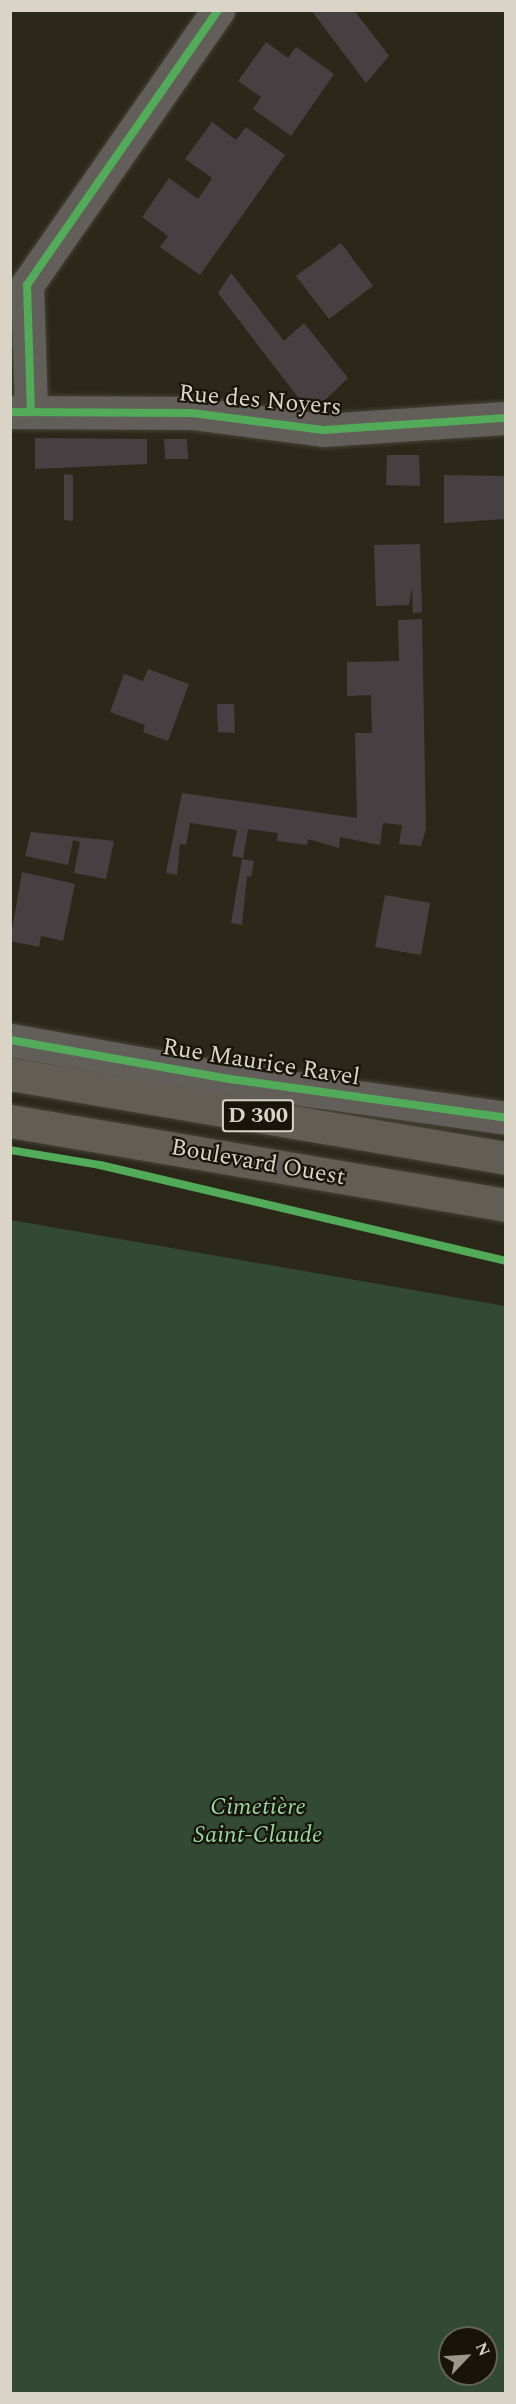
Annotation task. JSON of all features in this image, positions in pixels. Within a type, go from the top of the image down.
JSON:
[{"type":"main road","name":"Boulevard Ouest","points":[[10,1074],[506,1158]]},
{"type":"main road","name":"Boulevard Ouest","points":[[10,1121],[506,1205]]},
{"type":"street","points":[[21,412],[27,285],[218,10]]},
{"type":"street","name":"Rue des Noyers","points":[[21,412],[192,413],[323,430],[506,418]]},
{"type":"street","name":"Rue Maurice Ravel","points":[[10,1040],[230,1079],[506,1118]]},
{"type":"green space","name":"Cimetière Saint-Claude","points":[[11,1220],[505,1306],[505,2393],[11,2393]]},
{"type":"building","points":[[311,10],[354,10],[389,56],[366,83]]},
{"type":"building","points":[[266,42],[288,58],[296,47],[334,74],[291,136],[253,109],[261,97],[238,81]]},
{"type":"building","points":[[212,122],[236,140],[246,127],[285,155],[200,275],[160,247],[168,236],[142,217],[169,178],[198,199],[212,178],[185,159]]},
{"type":"building","points":[[341,243],[373,286],[329,319],[296,276]]},
{"type":"building","points":[[231,273],[284,341],[304,323],[348,378],[318,407],[315,403],[307,409],[218,293]]},
{"type":"building","points":[[35,438],[147,439],[147,464],[35,469]]},
{"type":"building","points":[[164,439],[187,439],[188,459],[165,459]]},
{"type":"building","points":[[387,455],[419,455],[420,486],[386,485]]},
{"type":"building","points":[[64,474],[73,475],[73,521],[64,520]]},
{"type":"building","points":[[444,475],[506,476],[506,519],[444,523]]},
{"type":"building","points":[[420,544],[422,612],[413,613],[412,587],[409,605],[376,606],[374,545]]},
{"type":"building","points":[[422,619],[426,829],[421,846],[399,844],[402,825],[383,823],[380,845],[340,837],[339,848],[308,839],[307,845],[277,841],[278,833],[248,829],[243,858],[232,856],[237,830],[190,823],[186,845],[180,844],[177,875],[166,873],[182,793],[357,818],[355,733],[372,733],[371,695],[347,696],[347,662],[399,661],[398,620]]},
{"type":"building","points":[[148,669],[189,684],[168,741],[143,732],[145,725],[110,712],[124,674],[143,681]]},
{"type":"building","points":[[217,704],[234,704],[235,733],[218,732]]},
{"type":"building","points":[[31,832],[114,841],[106,879],[74,873],[80,842],[73,840],[68,865],[25,856]]},
{"type":"building","points":[[242,859],[254,861],[251,877],[247,876],[242,925],[231,923]]},
{"type":"building","points":[[22,872],[75,884],[63,941],[41,936],[39,947],[10,941]]},
{"type":"building","points":[[385,895],[430,903],[421,955],[375,947]]},
{"type":"cycle path","points":[[31,412],[27,285],[218,10]]},
{"type":"cycle path","points":[[10,412],[192,413],[323,430],[506,418]]},
{"type":"cycle path","points":[[10,1040],[230,1079],[506,1118]]},
{"type":"cycle path","points":[[10,1150],[100,1165],[506,1261]]}]
